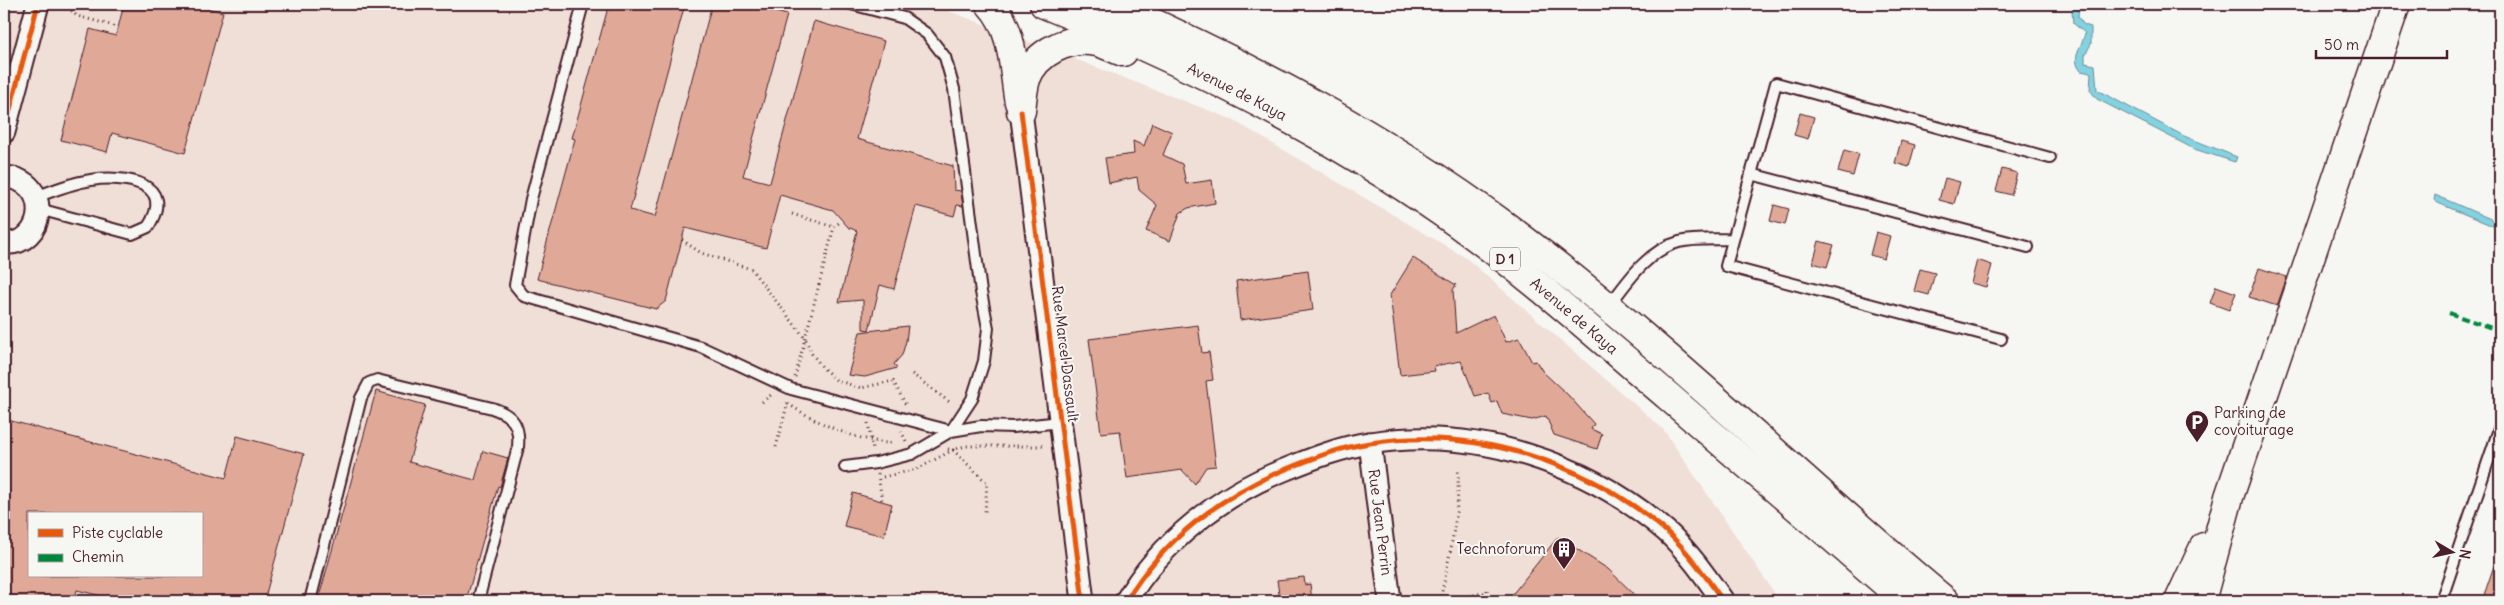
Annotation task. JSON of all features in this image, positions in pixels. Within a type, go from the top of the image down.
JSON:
[{"type":"main road","points":[[990,4],[1002,18],[1009,36],[1021,110]]},
{"type":"main road","name":"Avenue de Kaya","points":[[1044,4],[1173,58],[1268,107],[1382,174],[1489,246],[1535,282],[1906,601]]},
{"type":"main road","name":"Avenue de Kaya","points":[[1112,4],[1238,62],[1360,129],[1466,198],[1608,306],[1887,553],[1945,601]]},
{"type":"main road","points":[[2201,601],[2230,497],[2396,4]]},
{"type":"main road","points":[[1021,110],[1026,79],[1042,56],[1065,44],[1097,42],[1206,89],[1272,123],[1489,246]]},
{"type":"main road","points":[[2179,601],[2230,497]]},
{"type":"street","points":[[4,132],[38,4]]},
{"type":"street","name":"Rue Marcel Dassault","points":[[1021,110],[1083,601]]},
{"type":"street","points":[[4,177],[22,181],[31,188],[38,203],[36,224],[27,236],[18,241],[4,243]]},
{"type":"street","points":[[1126,601],[1158,558],[1187,529],[1217,505],[1272,474],[1315,457],[1370,442],[1422,439],[1454,440],[1517,452],[1559,466],[1598,484],[1632,505],[1666,532],[1698,566],[1723,601]]},
{"type":"street","name":"Rue Jean Perrin","points":[[1370,442],[1390,601]]},
{"type":"lane","points":[[583,4],[531,199],[515,286],[524,296],[701,347],[792,389],[951,431]]},
{"type":"lane","points":[[851,4],[904,18],[927,34],[945,57],[954,89],[981,292],[988,328],[984,361],[972,399],[951,431]]},
{"type":"lane","points":[[2001,339],[1726,266],[1733,239],[1776,83],[2050,158]]},
{"type":"lane","points":[[1751,174],[2028,248]]},
{"type":"lane","points":[[114,178],[125,179],[149,188],[155,194],[157,203],[148,227],[132,234],[38,203],[69,184],[114,178]]},
{"type":"lane","points":[[1608,306],[1639,267],[1661,251],[1679,242],[1733,239]]},
{"type":"lane","points":[[310,601],[361,398],[370,383],[377,380],[501,411],[510,416],[518,428],[518,447],[478,601]]},
{"type":"lane","points":[[845,467],[876,463],[912,454],[951,431],[981,426],[1013,427],[1061,422]]},
{"type":"lane","points":[[2441,601],[2500,426]]},
{"type":"path","points":[[64,4],[77,16],[118,28]]},
{"type":"path","points":[[792,214],[834,226]]},
{"type":"path","points":[[776,447],[834,226],[841,221]]},
{"type":"path","points":[[682,240],[701,253],[751,269],[805,338],[812,354],[836,380],[861,388],[893,381]]},
{"type":"path","points":[[861,388],[882,501]]},
{"type":"path","points":[[870,478],[879,478],[917,469],[953,450],[965,446],[1064,447]]},
{"type":"path","points":[[1458,468],[1459,487],[1455,524],[1442,601],[1487,592],[1487,586]]},
{"type":"shaded area","points":[[4,4],[931,4],[1231,119],[1466,258],[1663,429],[1780,601],[4,601]]},
{"type":"water","points":[[2074,4],[2079,4],[2078,17],[2084,25],[2091,27],[2091,44],[2085,55],[2085,63],[2095,65],[2097,90],[2184,136],[2237,157],[2235,162],[2194,149],[2097,99],[2090,90],[2091,73],[2081,71],[2077,62],[2078,52],[2085,33],[2073,23],[2072,11]]},
{"type":"water","points":[[2435,195],[2500,223],[2500,229],[2438,203],[2434,200]]},
{"type":"building","points":[[124,4],[191,4],[223,12],[185,153],[112,133],[107,152],[61,140],[90,29],[116,36]]},
{"type":"building","points":[[609,4],[685,4],[630,210],[655,217],[712,4],[746,4],[787,15],[743,176],[770,183],[814,21],[884,41],[857,139],[953,166],[954,190],[961,191],[963,206],[957,205],[954,216],[916,206],[894,289],[880,285],[869,330],[863,329],[863,300],[839,302],[857,231],[848,227],[833,210],[780,195],[766,248],[685,228],[666,301],[656,309],[537,279],[575,139],[572,138]]},
{"type":"building","points":[[1800,113],[1814,117],[1808,139],[1794,135]]},
{"type":"building","points":[[1152,123],[1172,132],[1163,155],[1182,164],[1186,184],[1212,180],[1215,203],[1188,208],[1180,213],[1170,241],[1146,231],[1157,205],[1139,190],[1137,177],[1109,183],[1105,158],[1134,154],[1133,141],[1144,146]]},
{"type":"building","points":[[1901,141],[1915,145],[1909,167],[1895,163]]},
{"type":"building","points":[[1844,150],[1859,154],[1853,176],[1838,172]]},
{"type":"building","points":[[2002,169],[2017,173],[2011,195],[1996,191]]},
{"type":"building","points":[[1945,178],[1960,182],[1954,204],[1939,200]]},
{"type":"building","points":[[1774,205],[1789,209],[1785,225],[1770,221]]},
{"type":"building","points":[[1876,232],[1890,236],[1884,259],[1870,255]]},
{"type":"building","points":[[1819,241],[1834,245],[1827,267],[1813,263]]},
{"type":"building","points":[[1413,258],[1456,285],[1453,290],[1456,333],[1494,315],[1506,342],[1519,338],[1532,362],[1536,361],[1543,372],[1568,395],[1594,424],[1591,429],[1602,434],[1597,449],[1554,435],[1546,416],[1532,420],[1502,414],[1497,401],[1492,403],[1488,393],[1475,396],[1461,361],[1434,366],[1435,371],[1400,375],[1390,295]]},
{"type":"building","points":[[1977,260],[1992,265],[1986,287],[1971,283]]},
{"type":"building","points":[[2259,268],[2287,277],[2277,306],[2249,297]]},
{"type":"building","points":[[1920,269],[1935,273],[1929,295],[1914,291]]},
{"type":"building","points":[[1308,271],[1313,310],[1240,320],[1236,281]]},
{"type":"building","points":[[2216,286],[2236,293],[2229,310],[2210,303]]},
{"type":"building","points":[[1198,325],[1202,353],[1209,352],[1213,380],[1206,381],[1216,466],[1206,467],[1195,484],[1182,470],[1127,478],[1120,431],[1101,433],[1089,339]]},
{"type":"building","points":[[908,326],[902,355],[894,364],[897,368],[865,377],[848,375],[860,332]]},
{"type":"building","points":[[376,391],[425,405],[409,462],[475,480],[483,451],[508,458],[500,487],[498,486],[466,601],[318,601]]},
{"type":"building","points":[[4,419],[226,478],[237,436],[304,454],[264,601],[122,601],[77,590],[74,601],[4,601],[4,585],[7,571],[4,570]]},
{"type":"building","points":[[853,493],[892,504],[884,536],[844,526]]},
{"type":"building","name":"Technoforum","points":[[1558,537],[1608,569],[1641,601],[1507,601]]},
{"type":"building","points":[[2498,554],[2500,555],[2500,601],[2482,601]]},
{"type":"building","points":[[1304,577],[1305,585],[1310,584],[1312,601],[1280,601],[1277,580]]},
{"type":"marked path","points":[[2449,313],[2500,331]]},
{"type":"cycle path","points":[[4,132],[38,4]]},
{"type":"cycle path","points":[[1021,111],[1083,601]]},
{"type":"cycle path","points":[[1126,601],[1140,579],[1175,540],[1194,523],[1238,493],[1284,470],[1337,450],[1370,443],[1410,439],[1449,440],[1489,445],[1565,468],[1601,486],[1635,507],[1666,531],[1689,556],[1723,601]]},
{"type":"place","name":"Parking de covoiturage","points":[[2197,443]]},
{"type":"place","name":"Technoforum","points":[[1564,570]]}]
